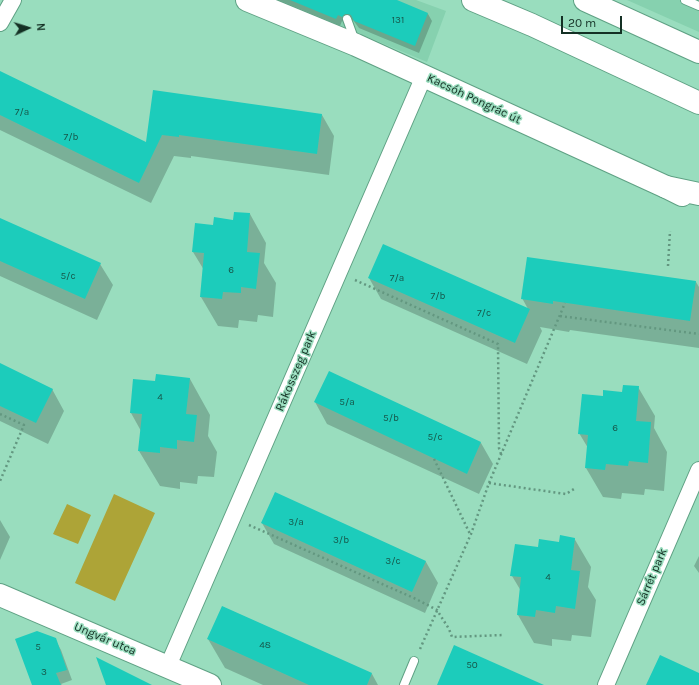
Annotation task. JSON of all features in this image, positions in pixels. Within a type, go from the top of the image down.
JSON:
[{"type":"street","points":[[0,23],[13,0]]},
{"type":"street","name":"Kacsóh Pongrác út","points":[[247,0],[356,45],[666,187],[699,204]]},
{"type":"street","points":[[473,0],[532,25],[699,103]]},
{"type":"street","points":[[585,0],[699,52]]},
{"type":"street","name":"Rákosszeg park","points":[[168,666],[424,76]]},
{"type":"street","points":[[666,187],[699,194]]},
{"type":"street","name":"Sárrét park","points":[[606,685],[699,470]]},
{"type":"street","name":"Ungvár utca","points":[[0,595],[210,685]]},
{"type":"lane","points":[[685,0],[699,6]]},
{"type":"lane","points":[[347,19],[356,45]]},
{"type":"lane","points":[[404,685],[414,661]]},
{"type":"path","points":[[668,266],[670,231]]},
{"type":"path","points":[[338,273],[498,344],[499,448],[501,454]]},
{"type":"path","points":[[414,661],[470,534],[501,454],[566,303]]},
{"type":"path","points":[[560,316],[699,334]]},
{"type":"path","points":[[0,414],[24,425],[0,480]]},
{"type":"path","points":[[434,459],[470,534]]},
{"type":"path","points":[[489,483],[566,494],[574,489]]},
{"type":"path","points":[[233,516],[242,522],[416,598],[437,610],[449,629],[452,637],[503,636]]},
{"type":"shaded area","points":[[279,0],[416,0],[446,11],[427,62]]},
{"type":"shaded area","points":[[627,0],[699,0],[699,32]]},
{"type":"shaded area","points":[[114,494],[155,513],[115,601],[75,583]]},
{"type":"shaded area","points":[[67,504],[91,515],[78,544],[53,534]]},
{"type":"building","points":[[290,0],[397,0],[428,13],[415,46],[354,21],[351,15],[345,14],[342,17],[338,15],[336,19]]},
{"type":"building","points":[[0,71],[146,142],[153,90],[322,114],[317,154],[179,135],[179,137],[162,135],[139,183],[0,115]]},
{"type":"building","points":[[234,212],[250,213],[247,252],[260,253],[256,289],[241,287],[241,293],[223,292],[222,299],[200,297],[204,253],[192,252],[195,223],[213,225],[214,217],[233,220]]},
{"type":"building","points":[[0,218],[101,263],[85,299],[0,261]]},
{"type":"building","points":[[383,244],[530,309],[515,343],[368,278]]},
{"type":"building","points":[[527,257],[696,281],[690,321],[553,301],[553,304],[521,299]]},
{"type":"building","points":[[0,363],[53,389],[36,423],[0,406]]},
{"type":"building","points":[[329,371],[481,442],[467,474],[314,402]]},
{"type":"building","points":[[156,374],[190,378],[186,414],[197,415],[194,442],[177,440],[177,449],[160,447],[160,453],[138,451],[142,414],[130,413],[133,379],[155,381]]},
{"type":"building","points":[[623,385],[639,386],[636,421],[651,422],[648,463],[629,461],[628,466],[606,464],[605,470],[585,468],[588,435],[578,434],[582,394],[603,396],[603,390],[622,392]]},
{"type":"building","points":[[275,492],[426,561],[412,592],[261,523]]},
{"type":"building","points":[[560,535],[575,538],[571,570],[580,571],[575,609],[556,606],[555,613],[536,610],[535,617],[517,615],[521,577],[510,576],[515,544],[538,547],[539,539],[559,542]]},
{"type":"building","points":[[222,606],[372,673],[367,685],[309,685],[207,639]]},
{"type":"building","points":[[37,631],[56,638],[67,670],[56,673],[61,685],[32,685],[15,639]]},
{"type":"building","points":[[454,645],[544,685],[437,685]]},
{"type":"building","points":[[660,655],[699,673],[699,685],[646,685]]},
{"type":"building","points":[[96,657],[152,685],[106,685]]}]
